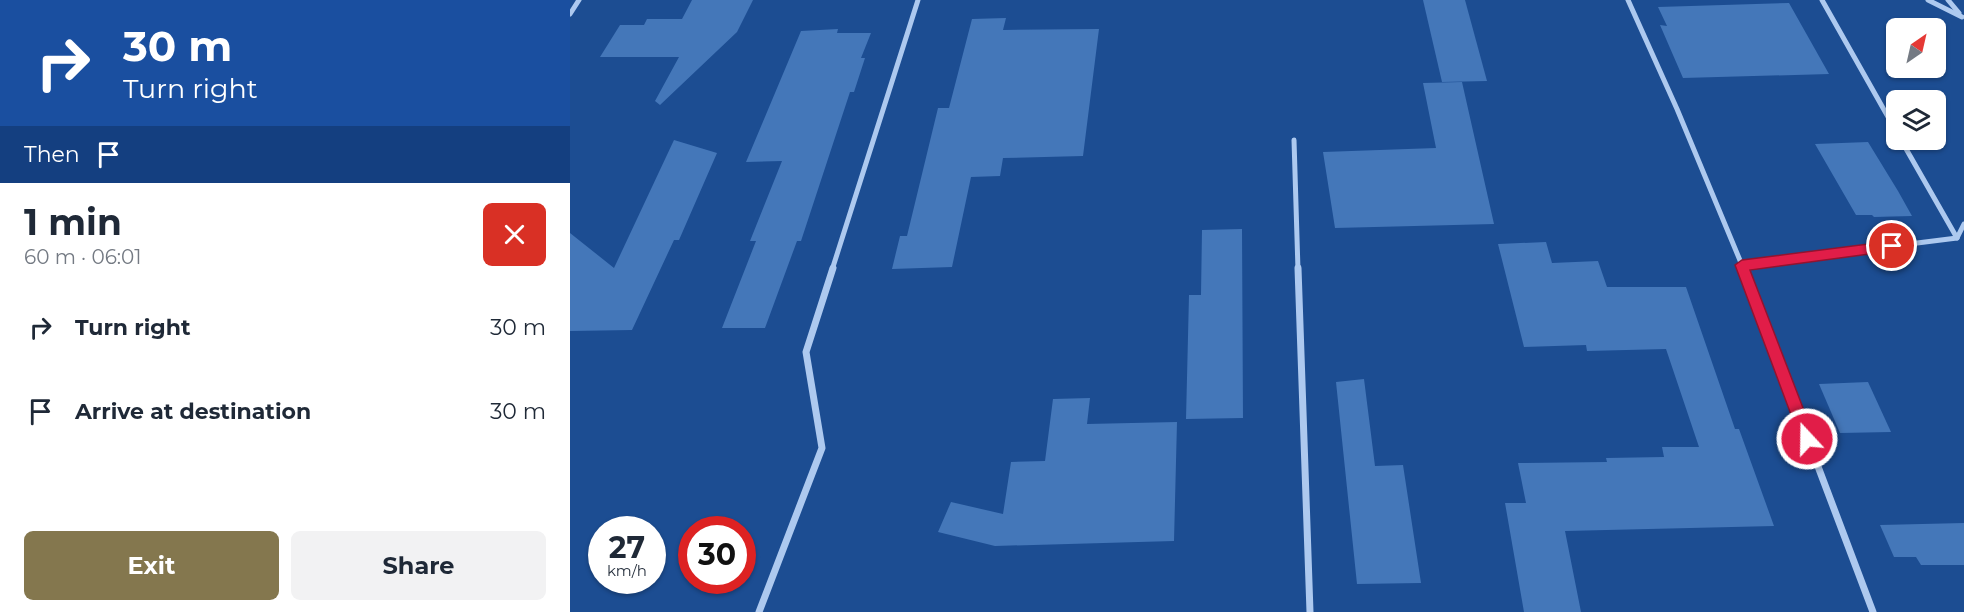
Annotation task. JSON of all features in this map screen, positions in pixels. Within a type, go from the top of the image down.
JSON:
[{"type":"street","points":[[570,14],[579,0]]},
{"type":"street","points":[[759,612],[822,448],[806,352],[918,0]]},
{"type":"street","points":[[1628,0],[1677,109],[1742,265],[1872,612]]},
{"type":"street","points":[[1822,0],[1886,113]]},
{"type":"street","points":[[1928,0],[1963,18]]},
{"type":"street","points":[[1948,0],[1963,18]]},
{"type":"street","points":[[1294,140],[1310,612]]},
{"type":"street","points":[[1907,150],[1957,238]]},
{"type":"street","points":[[1957,238],[1964,224]]},
{"type":"street","points":[[1742,265],[1957,238]]},
{"type":"building","points":[[692,0],[753,0],[737,32],[660,105],[655,101],[679,57],[600,57],[620,25],[644,25],[647,19],[682,19]]},
{"type":"building","points":[[1423,0],[1465,0],[1487,81],[1442,82]]},
{"type":"building","points":[[1789,3],[1829,74],[1683,78],[1660,25],[1667,26],[1658,7]]},
{"type":"building","points":[[1006,18],[1003,30],[1099,29],[1083,156],[1003,158],[1000,176],[971,177],[952,267],[892,269],[900,236],[907,236],[938,108],[949,108],[972,19]]},
{"type":"building","points":[[838,29],[837,33],[871,33],[861,58],[865,58],[854,92],[850,92],[801,241],[797,241],[765,328],[722,328],[756,241],[750,241],[782,161],[746,162],[801,31]]},
{"type":"building","points":[[1462,82],[1494,224],[1335,228],[1323,152],[1436,148],[1423,83]]},
{"type":"building","points":[[674,140],[717,153],[679,240],[674,240],[632,330],[570,331],[570,233],[614,268]]},
{"type":"building","points":[[1868,142],[1912,216],[1856,215],[1815,144]]},
{"type":"building","points":[[1242,229],[1243,418],[1186,419],[1189,295],[1201,295],[1202,230]]},
{"type":"building","points":[[1546,242],[1552,263],[1598,261],[1607,287],[1686,287],[1735,429],[1739,429],[1774,526],[1565,531],[1581,612],[1524,612],[1505,503],[1526,503],[1518,463],[1607,462],[1606,458],[1664,457],[1662,447],[1699,447],[1666,349],[1587,351],[1586,345],[1524,347],[1498,244]]},
{"type":"building","points":[[1364,379],[1375,466],[1403,465],[1421,583],[1357,584],[1336,382]]},
{"type":"building","points":[[1868,382],[1891,432],[1840,433],[1819,384]]},
{"type":"building","points":[[1090,398],[1087,424],[1177,422],[1174,541],[995,546],[938,532],[951,502],[1003,514],[1011,462],[1045,461],[1053,399]]},
{"type":"building","points":[[1964,523],[1964,565],[1921,565],[1916,557],[1894,557],[1880,525]]},
{"type":"route","points":[[1807,439],[1742,265],[1892,246]]}]
